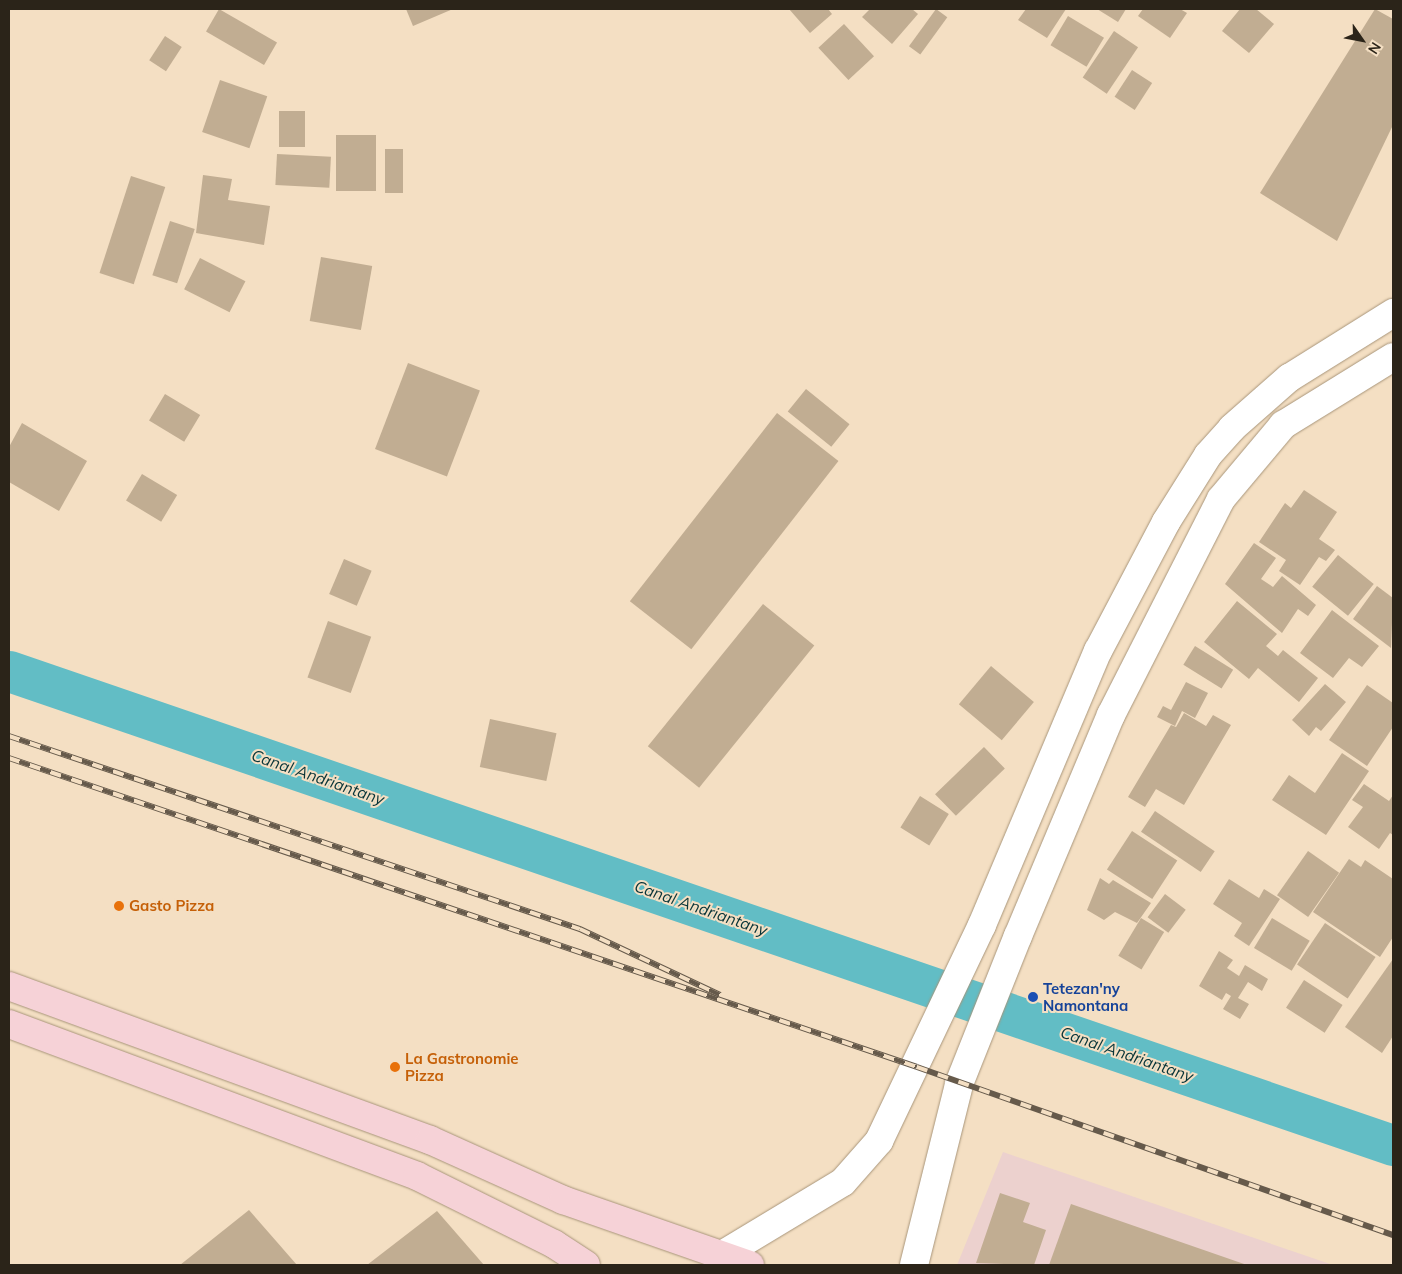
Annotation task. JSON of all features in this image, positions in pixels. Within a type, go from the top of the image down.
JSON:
[{"type":"main road","points":[[9,986],[430,1140],[563,1200],[720,1260],[750,1265]]},
{"type":"main road","points":[[9,1024],[417,1176],[554,1244],[586,1265]]},
{"type":"street","points":[[720,1260],[843,1182],[883,1133],[982,925],[1098,651],[1186,488],[1232,428],[1258,402],[1320,356],[1393,314]]},
{"type":"street","points":[[914,1265],[939,1155],[959,1084],[1018,936],[1111,715],[1221,499],[1282,425],[1393,357]]},
{"type":"shaded area","points":[[1003,1152],[1333,1265],[957,1265]]},
{"type":"building","points":[[219,9],[277,42],[264,65],[206,32]]},
{"type":"building","points":[[406,9],[453,9],[413,26]]},
{"type":"building","points":[[789,9],[828,9],[832,14],[810,33]]},
{"type":"building","points":[[870,9],[912,9],[918,14],[892,44],[862,17]]},
{"type":"building","points":[[936,9],[947,17],[920,54],[909,46]]},
{"type":"building","points":[[1026,9],[1066,9],[1047,38],[1018,20]]},
{"type":"building","points":[[1097,9],[1126,9],[1118,22]]},
{"type":"building","points":[[1143,9],[1180,9],[1187,13],[1170,38],[1138,16]]},
{"type":"building","points":[[1240,9],[1256,9],[1274,24],[1249,53],[1222,31]]},
{"type":"building","points":[[1375,9],[1393,19],[1393,125],[1337,241],[1260,193]]},
{"type":"building","points":[[1068,16],[1104,38],[1086,67],[1050,45]]},
{"type":"building","points":[[844,24],[874,56],[848,80],[818,48]]},
{"type":"building","points":[[1114,31],[1138,47],[1107,94],[1083,77]]},
{"type":"building","points":[[165,36],[182,47],[166,71],[149,60]]},
{"type":"building","points":[[1132,70],[1152,83],[1135,110],[1115,97]]},
{"type":"building","points":[[220,80],[267,96],[249,148],[202,132]]},
{"type":"building","points":[[279,111],[305,111],[305,147],[279,147]]},
{"type":"building","points":[[336,135],[376,135],[376,191],[336,191]]},
{"type":"building","points":[[385,149],[403,149],[403,193],[385,193]]},
{"type":"building","points":[[277,154],[331,157],[329,188],[275,185]]},
{"type":"building","points":[[203,175],[232,179],[228,200],[270,206],[264,245],[196,233]]},
{"type":"building","points":[[131,176],[165,187],[134,284],[99,273]]},
{"type":"building","points":[[170,221],[195,229],[177,283],[152,275]]},
{"type":"building","points":[[321,257],[372,266],[361,330],[310,321]]},
{"type":"building","points":[[200,258],[245,281],[230,312],[184,289]]},
{"type":"building","points":[[408,363],[480,391],[447,476],[375,449]]},
{"type":"building","points":[[806,389],[850,424],[831,447],[788,412]]},
{"type":"building","points":[[165,394],[200,415],[184,442],[149,421]]},
{"type":"building","points":[[777,413],[838,461],[691,649],[630,601]]},
{"type":"building","points":[[22,423],[87,461],[59,511],[9,482],[9,447]]},
{"type":"building","points":[[142,474],[177,495],[161,522],[126,501]]},
{"type":"building","points":[[1304,490],[1337,512],[1319,539],[1335,550],[1326,561],[1319,557],[1300,585],[1279,571],[1286,560],[1259,542],[1285,503],[1291,508]]},
{"type":"building","points":[[1254,543],[1276,558],[1261,579],[1273,587],[1282,576],[1316,605],[1308,616],[1298,609],[1282,633],[1225,584]]},
{"type":"building","points":[[1338,555],[1374,584],[1348,616],[1312,587]]},
{"type":"building","points":[[344,559],[372,571],[357,606],[329,594]]},
{"type":"building","points":[[1377,586],[1393,598],[1391,648],[1353,619]]},
{"type":"building","points":[[1237,601],[1277,634],[1266,646],[1278,656],[1283,650],[1318,678],[1299,702],[1258,668],[1249,679],[1204,642]]},
{"type":"building","points":[[763,604],[814,646],[699,788],[648,746]]},
{"type":"building","points":[[1332,610],[1379,646],[1362,667],[1349,658],[1333,678],[1300,653]]},
{"type":"building","points":[[328,621],[371,637],[351,693],[307,677]]},
{"type":"building","points":[[1195,646],[1233,670],[1222,689],[1183,665]]},
{"type":"building","points":[[991,666],[1034,702],[1002,740],[959,704]]},
{"type":"building","points":[[1186,682],[1208,693],[1195,718],[1182,711],[1175,726],[1157,717],[1163,706],[1171,710]]},
{"type":"building","points":[[1325,684],[1346,702],[1321,731],[1316,727],[1309,736],[1292,720]]},
{"type":"building","points":[[1367,685],[1393,703],[1393,727],[1367,766],[1329,740]]},
{"type":"building","points":[[1184,713],[1206,726],[1213,715],[1231,725],[1184,805],[1156,789],[1145,807],[1128,797],[1171,725],[1176,727]]},
{"type":"building","points":[[490,719],[557,733],[546,781],[480,767]]},
{"type":"building","points":[[984,747],[1005,769],[956,816],[935,794]]},
{"type":"building","points":[[1342,753],[1369,771],[1326,835],[1272,800],[1289,775],[1315,793]]},
{"type":"building","points":[[1364,784],[1389,801],[1393,795],[1393,835],[1390,833],[1379,849],[1348,827],[1363,807],[1352,800]]},
{"type":"building","points":[[920,796],[949,814],[929,845],[900,827]]},
{"type":"building","points":[[1155,811],[1215,851],[1201,872],[1141,832]]},
{"type":"building","points":[[1132,831],[1177,860],[1152,899],[1107,870]]},
{"type":"building","points":[[1308,851],[1339,873],[1308,917],[1277,895]]},
{"type":"building","points":[[1349,859],[1361,867],[1365,860],[1393,879],[1393,937],[1380,957],[1313,912]]},
{"type":"building","points":[[1100,878],[1109,884],[1113,880],[1151,903],[1137,923],[1115,912],[1104,920],[1087,910]]},
{"type":"building","points":[[1229,879],[1259,898],[1264,889],[1280,899],[1249,946],[1234,936],[1242,923],[1213,904]]},
{"type":"building","points":[[1165,894],[1186,910],[1168,933],[1148,917]]},
{"type":"building","points":[[1141,918],[1164,932],[1141,970],[1118,956]]},
{"type":"building","points":[[1272,918],[1310,941],[1292,971],[1254,948]]},
{"type":"building","points":[[1325,923],[1376,957],[1348,999],[1297,964]]},
{"type":"building","points":[[1219,951],[1233,960],[1227,968],[1239,976],[1245,965],[1268,979],[1262,991],[1248,982],[1238,998],[1249,1004],[1240,1019],[1223,1009],[1231,996],[1226,993],[1222,1000],[1199,986]]},
{"type":"building","points":[[1393,959],[1393,1036],[1382,1053],[1345,1027]]},
{"type":"building","points":[[1304,980],[1343,1005],[1325,1033],[1286,1008]]},
{"type":"building","points":[[1000,1193],[1030,1203],[1023,1222],[1046,1230],[1034,1265],[976,1263]]},
{"type":"building","points":[[1071,1204],[1247,1265],[1049,1265]]},
{"type":"building","points":[[249,1210],[297,1265],[180,1265]]},
{"type":"building","points":[[437,1211],[484,1265],[367,1265]]},
{"type":"waterway","name":"Canal Andriantany","points":[[9,671],[1393,1145]]},
{"type":"railway","points":[[9,736],[580,929],[720,995]]},
{"type":"railway","points":[[9,758],[917,1067],[1393,1235]]},
{"type":"place","name":"Gasto Pizza","points":[[119,906]]},
{"type":"place","name":"Tetezan'ny Namontana","points":[[1033,997]]},
{"type":"place","name":"La Gastronomie Pizza","points":[[395,1067]]}]
